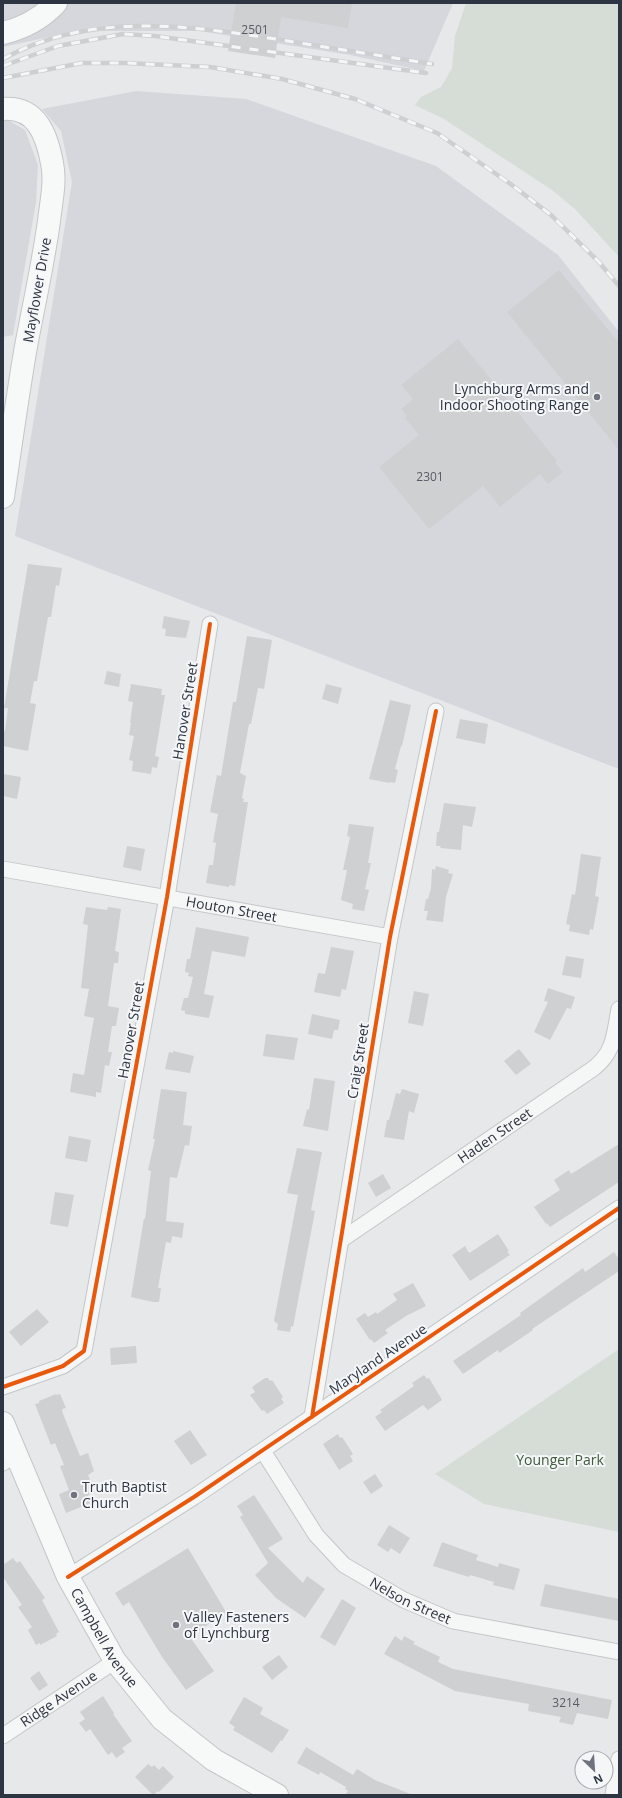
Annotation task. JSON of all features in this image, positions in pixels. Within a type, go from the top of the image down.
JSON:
[{"type":"street","points":[[3,33],[30,24],[47,12],[56,3]]},
{"type":"street","name":"Mayflower Drive","points":[[3,109],[19,111],[33,117],[37,123],[43,133],[52,164],[53,188],[45,251],[25,353],[3,497]]},
{"type":"street","name":"Hanover Street","points":[[3,1387],[63,1366],[84,1351],[167,897],[210,624]]},
{"type":"street","name":"Craig Street","points":[[312,1417],[390,937],[436,711]]},
{"type":"street","name":"Houton Street","points":[[3,869],[390,937]]},
{"type":"street","name":"Haden Street","points":[[341,1240],[605,1060],[611,1049],[619,1009]]},
{"type":"street","name":"Maryland Avenue","points":[[68,1577],[263,1451],[619,1208]]},
{"type":"street","name":"Campbell Avenue","points":[[3,1423],[9,1459],[68,1577],[115,1661],[162,1719],[214,1760],[277,1795]]},
{"type":"street","name":"Nelson Street","points":[[263,1451],[316,1535],[344,1565],[404,1600],[453,1621],[619,1652]]},
{"type":"street","name":"Ridge Avenue","points":[[3,1736],[115,1661]]},
{"type":"street","points":[[613,1795],[619,1759]]},
{"type":"shaded area","points":[[3,3],[453,3],[424,71],[350,55],[199,31],[77,31],[3,47]]},
{"type":"shaded area","points":[[136,91],[246,99],[436,166],[558,255],[619,332],[619,769],[15,536],[72,182],[61,131],[42,109]]},
{"type":"shaded area","points":[[3,117],[25,130],[38,165],[36,202],[13,335],[3,337]]},
{"type":"green space","points":[[466,3],[619,3],[619,257],[576,210],[552,190],[444,119],[415,105],[421,97],[441,87],[452,68],[455,36]]},
{"type":"green space","name":"Younger Park","points":[[619,1349],[619,1532],[484,1504],[435,1474]]},
{"type":"building","points":[[236,3],[352,3],[348,28],[281,17],[275,58],[228,51]]},
{"type":"building","name":"Lynchburg Arms and Indoor Shooting Range","points":[[559,270],[619,343],[619,450],[507,312]]},
{"type":"building","points":[[458,339],[557,461],[555,463],[563,472],[548,484],[540,474],[500,507],[483,486],[429,529],[379,467],[419,435],[405,418],[407,416],[401,409],[413,399],[401,385]]},
{"type":"building","points":[[28,564],[62,568],[59,586],[56,585],[51,617],[48,617],[37,681],[34,681],[30,703],[36,704],[28,751],[3,746],[3,730],[5,731],[8,708],[4,708]]},
{"type":"building","points":[[164,616],[190,621],[186,638],[165,636],[166,629],[162,628]]},
{"type":"building","points":[[247,636],[272,640],[264,689],[258,688],[251,724],[249,724],[240,773],[246,776],[242,798],[244,799],[243,802],[248,802],[235,886],[229,885],[229,887],[206,883],[209,865],[213,865],[216,843],[213,842],[218,814],[210,812],[217,775],[221,776],[233,702],[236,702]]},
{"type":"building","points":[[107,671],[121,674],[119,687],[104,684]]},
{"type":"building","points":[[131,684],[162,689],[161,695],[165,695],[155,756],[159,757],[157,768],[152,767],[151,774],[132,771],[133,761],[129,760],[134,736],[129,735],[133,702],[128,701]]},
{"type":"building","points":[[326,684],[342,688],[338,704],[322,699]]},
{"type":"building","points":[[390,700],[411,705],[402,746],[395,769],[398,770],[395,783],[369,779]]},
{"type":"building","points":[[460,719],[488,724],[485,744],[456,738]]},
{"type":"building","points":[[3,774],[21,777],[17,799],[3,796]]},
{"type":"building","points":[[444,803],[476,807],[472,827],[463,825],[461,850],[440,848],[441,846],[436,846],[437,832],[439,832]]},
{"type":"building","points":[[349,824],[374,827],[368,863],[371,863],[365,889],[369,890],[364,911],[352,909],[353,904],[341,900],[347,870],[343,870],[350,837],[347,836]]},
{"type":"building","points":[[127,846],[145,849],[141,871],[123,867]]},
{"type":"building","points":[[581,854],[601,857],[595,896],[599,897],[593,930],[590,929],[589,935],[569,931],[570,925],[566,924],[572,894],[575,895]]},
{"type":"building","points":[[436,866],[449,870],[448,873],[453,874],[446,897],[443,922],[426,920],[428,911],[424,911],[426,899],[428,899],[431,888],[432,869],[435,870]]},
{"type":"building","points":[[86,907],[107,910],[108,907],[121,909],[115,951],[119,952],[118,963],[114,963],[108,1006],[119,1008],[116,1026],[112,1026],[108,1052],[112,1052],[109,1066],[105,1065],[101,1093],[96,1092],[96,1097],[70,1092],[73,1073],[84,1075],[94,1018],[84,1016],[89,989],[81,988],[88,925],[83,924]]},
{"type":"building","points":[[196,927],[249,937],[245,957],[212,951],[204,994],[214,996],[209,1018],[185,1014],[185,1011],[181,1010],[184,998],[188,998],[193,977],[188,976],[189,973],[185,972],[187,959],[190,959]]},
{"type":"building","points":[[331,947],[354,951],[346,990],[342,989],[340,997],[314,992],[318,973],[325,974]]},
{"type":"building","points":[[566,956],[584,959],[581,978],[562,975]]},
{"type":"building","points":[[548,988],[575,997],[571,1009],[567,1008],[550,1040],[534,1032],[548,1002],[544,1001]]},
{"type":"building","points":[[414,991],[429,994],[423,1026],[408,1023]]},
{"type":"building","points":[[312,1014],[340,1020],[338,1030],[334,1030],[332,1039],[308,1034]]},
{"type":"building","points":[[266,1034],[298,1038],[294,1060],[263,1056]]},
{"type":"building","points":[[519,1049],[531,1064],[516,1075],[504,1061]]},
{"type":"building","points":[[173,1051],[194,1056],[190,1073],[165,1069],[169,1052],[173,1053]]},
{"type":"building","points":[[314,1078],[335,1081],[328,1131],[303,1126],[307,1109],[309,1110]]},
{"type":"building","points":[[161,1089],[187,1092],[183,1125],[192,1126],[189,1146],[185,1145],[177,1178],[170,1177],[166,1221],[184,1223],[182,1238],[172,1236],[171,1243],[166,1242],[158,1288],[161,1288],[159,1302],[153,1302],[131,1297],[144,1218],[145,1219],[151,1171],[148,1170],[155,1139],[153,1139]]},
{"type":"building","points":[[402,1089],[419,1094],[414,1113],[409,1111],[404,1140],[384,1137],[387,1120],[389,1120],[396,1093],[400,1094]]},
{"type":"building","points":[[69,1136],[91,1140],[87,1162],[65,1158]]},
{"type":"building","points":[[619,1144],[619,1182],[550,1227],[547,1223],[546,1224],[534,1207],[560,1190],[554,1180],[569,1170],[571,1174]]},
{"type":"building","points":[[297,1148],[322,1152],[311,1210],[315,1211],[293,1327],[291,1326],[290,1332],[277,1330],[278,1324],[274,1321],[298,1195],[287,1193]]},
{"type":"building","points":[[383,1174],[391,1188],[376,1197],[368,1183]]},
{"type":"building","points":[[55,1192],[74,1195],[68,1227],[50,1224]]},
{"type":"building","points":[[498,1234],[510,1255],[470,1281],[452,1255],[465,1246],[469,1253]]},
{"type":"building","points":[[614,1252],[619,1259],[619,1271],[532,1329],[533,1330],[499,1353],[498,1350],[463,1374],[453,1361],[521,1315],[520,1313],[583,1268],[585,1272]]},
{"type":"building","points":[[413,1283],[426,1306],[406,1316],[385,1330],[388,1333],[374,1343],[371,1339],[370,1340],[356,1319],[365,1313],[368,1317],[376,1312],[377,1314],[397,1300],[393,1294]]},
{"type":"building","points":[[37,1309],[49,1322],[21,1346],[9,1332]]},
{"type":"building","points":[[136,1346],[137,1363],[111,1365],[110,1348]]},
{"type":"building","points":[[424,1375],[427,1379],[429,1378],[442,1400],[428,1410],[423,1405],[385,1431],[375,1417],[382,1412],[380,1410],[414,1386],[412,1383]]},
{"type":"building","points":[[265,1378],[268,1378],[270,1381],[272,1380],[283,1397],[281,1399],[284,1403],[267,1414],[264,1410],[262,1411],[250,1395],[255,1392],[252,1387]]},
{"type":"building","points":[[56,1394],[60,1394],[66,1408],[62,1409],[63,1414],[80,1456],[88,1453],[94,1471],[88,1475],[95,1492],[88,1495],[91,1503],[66,1513],[59,1494],[69,1490],[60,1466],[64,1465],[55,1443],[51,1445],[35,1404]]},
{"type":"building","points":[[190,1430],[207,1455],[191,1465],[174,1441]]},
{"type":"building","points":[[338,1434],[340,1438],[342,1437],[353,1454],[350,1456],[353,1461],[339,1470],[323,1444]]},
{"type":"building","points":[[375,1474],[383,1486],[371,1494],[363,1482]]},
{"type":"building","points":[[254,1495],[283,1539],[268,1548],[303,1583],[307,1576],[325,1589],[305,1618],[276,1598],[255,1575],[268,1563],[240,1517],[243,1515],[237,1506]]},
{"type":"building","points":[[389,1525],[410,1538],[400,1554],[391,1548],[388,1552],[377,1545]]},
{"type":"building","points":[[442,1542],[478,1555],[476,1560],[498,1567],[499,1563],[520,1569],[514,1590],[493,1585],[494,1582],[470,1575],[469,1577],[433,1566]]},
{"type":"building","name":"Valley Fasteners of Lynchburg","points":[[188,1548],[226,1612],[190,1637],[214,1671],[186,1690],[162,1657],[129,1602],[123,1606],[115,1593]]},
{"type":"building","points":[[13,1558],[17,1563],[20,1561],[45,1598],[42,1600],[59,1632],[56,1634],[57,1636],[40,1645],[40,1643],[36,1645],[28,1630],[32,1627],[18,1607],[22,1605],[3,1577],[3,1565]]},
{"type":"building","points":[[545,1584],[619,1599],[619,1621],[540,1606]]},
{"type":"building","points":[[342,1599],[356,1608],[335,1646],[320,1637]]},
{"type":"building","points":[[395,1636],[402,1641],[404,1636],[415,1642],[413,1644],[440,1657],[438,1662],[453,1669],[612,1700],[608,1719],[577,1713],[573,1725],[559,1722],[561,1717],[528,1711],[529,1704],[455,1691],[384,1654]]},
{"type":"building","points":[[279,1655],[288,1667],[272,1680],[262,1667]]},
{"type":"building","points":[[39,1671],[48,1685],[39,1691],[30,1678]]},
{"type":"building","points":[[103,1696],[114,1713],[113,1714],[132,1741],[122,1748],[125,1752],[116,1758],[112,1752],[108,1755],[90,1729],[86,1732],[79,1723],[85,1719],[80,1712]]},
{"type":"building","points":[[244,1697],[263,1708],[260,1714],[289,1730],[272,1753],[233,1730],[235,1727],[229,1723]]},
{"type":"building","points":[[306,1747],[353,1775],[357,1769],[375,1780],[413,1795],[345,1795],[348,1791],[345,1789],[346,1787],[320,1772],[319,1775],[297,1763]]},
{"type":"building","points":[[148,1764],[152,1767],[154,1765],[159,1770],[163,1766],[174,1777],[159,1792],[158,1791],[153,1795],[135,1777]]},
{"type":"railway","points":[[3,59],[37,44],[71,33],[107,28],[143,26],[179,27],[252,35],[432,64]]},
{"type":"railway","points":[[3,66],[58,46],[123,34],[155,36],[426,73]]},
{"type":"railway","points":[[3,78],[82,63],[125,63],[210,67],[282,79],[355,99],[437,133],[512,185],[551,215],[599,262],[619,286]]},
{"type":"cycle path","points":[[3,1387],[63,1366],[84,1351],[167,897],[210,624]]},
{"type":"cycle path","points":[[312,1417],[390,937],[436,711]]},
{"type":"cycle path","points":[[68,1577],[194,1497],[619,1208]]},
{"type":"place","name":"Lynchburg Arms and Indoor Shooting Range","points":[[597,397]]},
{"type":"place","name":"Truth Baptist Church","points":[[74,1495]]},
{"type":"place","name":"Valley Fasteners of Lynchburg","points":[[176,1625]]}]
